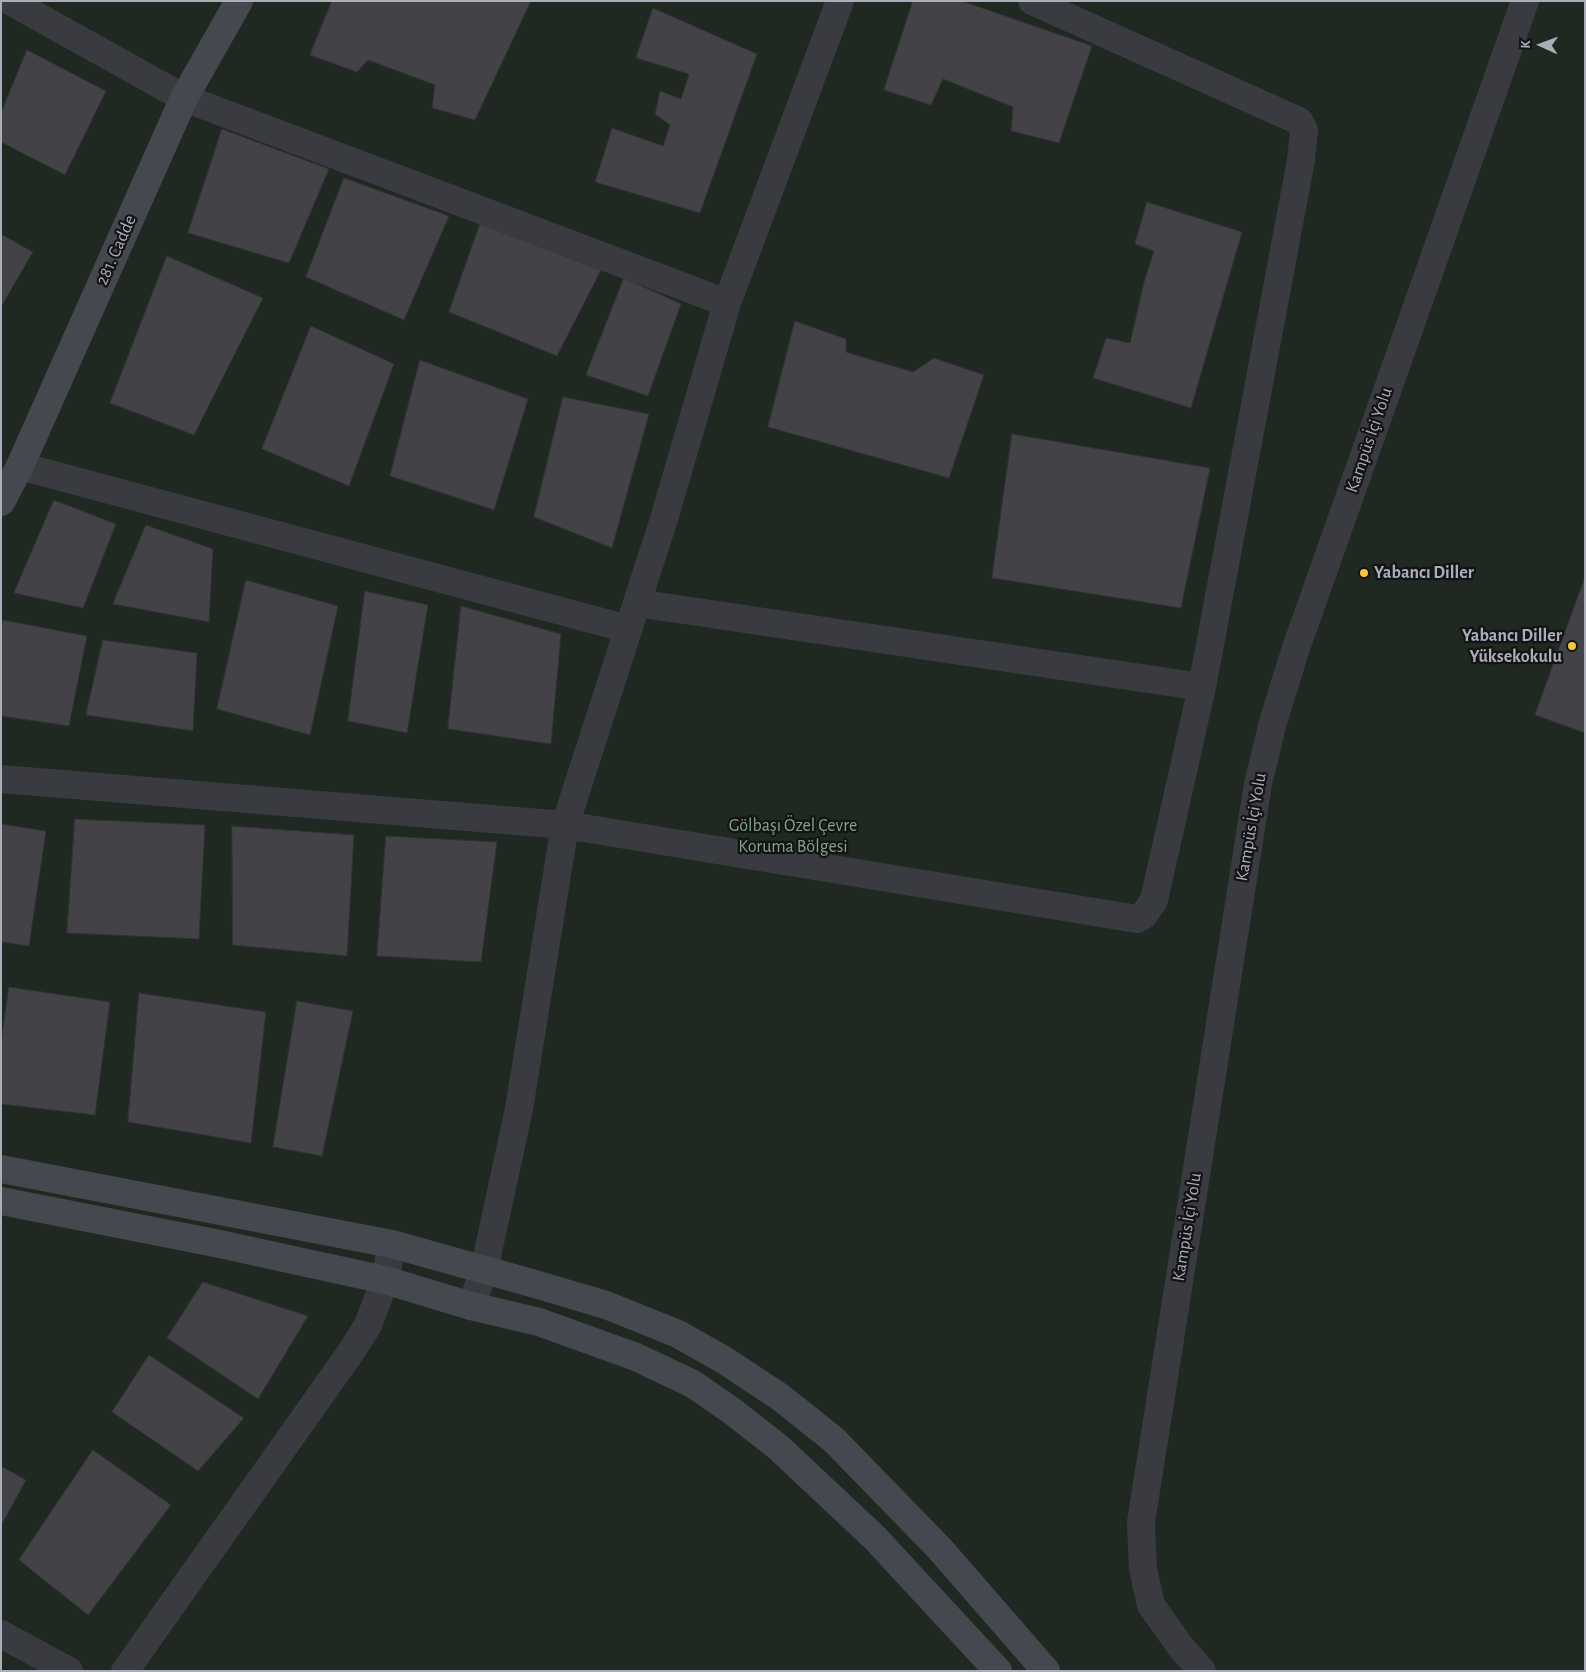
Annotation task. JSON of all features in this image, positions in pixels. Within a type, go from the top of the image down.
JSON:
[{"type":"street","points":[[10,1],[184,98],[727,303]]},
{"type":"street","name":"281. Cadde","points":[[1,502],[20,466],[184,98],[239,1]]},
{"type":"street","points":[[472,1306],[484,1270],[519,1109],[565,825],[664,519],[727,303],[840,1]]},
{"type":"street","points":[[1,779],[565,825],[1137,919],[1144,915],[1154,900],[1202,687],[1301,160],[1304,130],[1299,121],[1032,1]]},
{"type":"street","name":"Kampüs İçi Yolu","points":[[1202,1671],[1180,1646],[1151,1605],[1143,1569],[1141,1522],[1258,784],[1273,722],[1295,651],[1525,1]]},
{"type":"street","points":[[20,466],[628,629]]},
{"type":"street","points":[[637,603],[1202,687]]},
{"type":"street","points":[[1,1169],[392,1244],[606,1305],[678,1334],[724,1360],[780,1397],[834,1440],[940,1549],[1046,1671]]},
{"type":"street","points":[[1,1201],[215,1243],[385,1280],[472,1306],[539,1322],[636,1357],[693,1384],[732,1411],[778,1447],[875,1538],[998,1671]]},
{"type":"street","points":[[125,1671],[351,1352],[368,1325],[385,1280],[392,1244]]},
{"type":"street","points":[[1,1634],[69,1671]]},
{"type":"green space","name":"Gölbaşı Özel Çevre Koruma Bölgesi","points":[[1,1],[1585,1],[1585,1671],[1,1671]]},
{"type":"building","points":[[332,1],[531,1],[475,120],[432,108],[435,85],[368,60],[357,72],[310,55]]},
{"type":"building","points":[[913,1],[962,1],[1092,46],[1059,143],[1011,131],[1013,107],[943,79],[931,105],[884,90]]},
{"type":"building","points":[[653,8],[757,54],[700,213],[595,182],[612,128],[663,146],[670,125],[655,114],[660,91],[681,99],[689,74],[636,58]]},
{"type":"building","points":[[27,50],[106,91],[65,175],[1,142],[1,113]]},
{"type":"building","points":[[222,129],[329,169],[289,263],[188,233]]},
{"type":"building","points":[[344,178],[449,216],[404,320],[306,277]]},
{"type":"building","points":[[1147,202],[1242,232],[1191,408],[1093,378],[1106,338],[1130,343],[1144,282],[1154,251],[1135,244]]},
{"type":"building","points":[[480,224],[601,270],[557,356],[449,312]]},
{"type":"building","points":[[1,234],[33,252],[1,307]]},
{"type":"building","points":[[167,256],[263,298],[194,435],[110,403]]},
{"type":"building","points":[[624,278],[681,304],[648,396],[586,375]]},
{"type":"building","points":[[795,321],[846,339],[846,352],[913,372],[934,358],[984,375],[949,478],[768,427]]},
{"type":"building","points":[[311,326],[394,364],[349,486],[262,449]]},
{"type":"building","points":[[420,360],[528,399],[494,510],[390,476]]},
{"type":"building","points":[[563,397],[649,414],[612,548],[534,517]]},
{"type":"building","points":[[1012,434],[1210,468],[1181,608],[992,578]]},
{"type":"building","points":[[54,500],[116,524],[83,608],[14,593]]},
{"type":"building","points":[[146,525],[213,549],[209,622],[113,604]]},
{"type":"building","name":"Yabancı Diller Yüksekokulu","points":[[1585,577],[1585,733],[1535,715]]},
{"type":"building","points":[[246,580],[338,606],[310,735],[217,709]]},
{"type":"building","points":[[365,591],[428,605],[407,733],[348,721]]},
{"type":"building","points":[[461,606],[561,634],[551,744],[448,729]]},
{"type":"building","points":[[3,620],[87,636],[69,726],[1,716],[1,632]]},
{"type":"building","points":[[103,640],[197,653],[193,731],[86,715]]},
{"type":"building","points":[[75,819],[205,825],[199,939],[67,933]]},
{"type":"building","points":[[1,824],[46,831],[29,946],[1,942]]},
{"type":"building","points":[[232,826],[354,835],[347,956],[233,945]]},
{"type":"building","points":[[386,836],[497,842],[481,962],[377,956]]},
{"type":"building","points":[[9,987],[110,1002],[95,1115],[1,1104],[1,1043]]},
{"type":"building","points":[[139,993],[266,1012],[251,1143],[128,1122]]},
{"type":"building","points":[[297,1001],[353,1011],[322,1156],[273,1147]]},
{"type":"building","points":[[203,1282],[308,1316],[258,1399],[167,1338]]},
{"type":"building","points":[[149,1355],[244,1418],[198,1471],[112,1412]]},
{"type":"building","points":[[93,1450],[171,1505],[88,1615],[19,1560]]},
{"type":"building","points":[[1,1466],[26,1480],[1,1526]]},
{"type":"place","name":"Yabancı Diller","points":[[1364,573]]},
{"type":"place","name":"Yabancı Diller Yüksekokulu","points":[[1572,646]]}]
